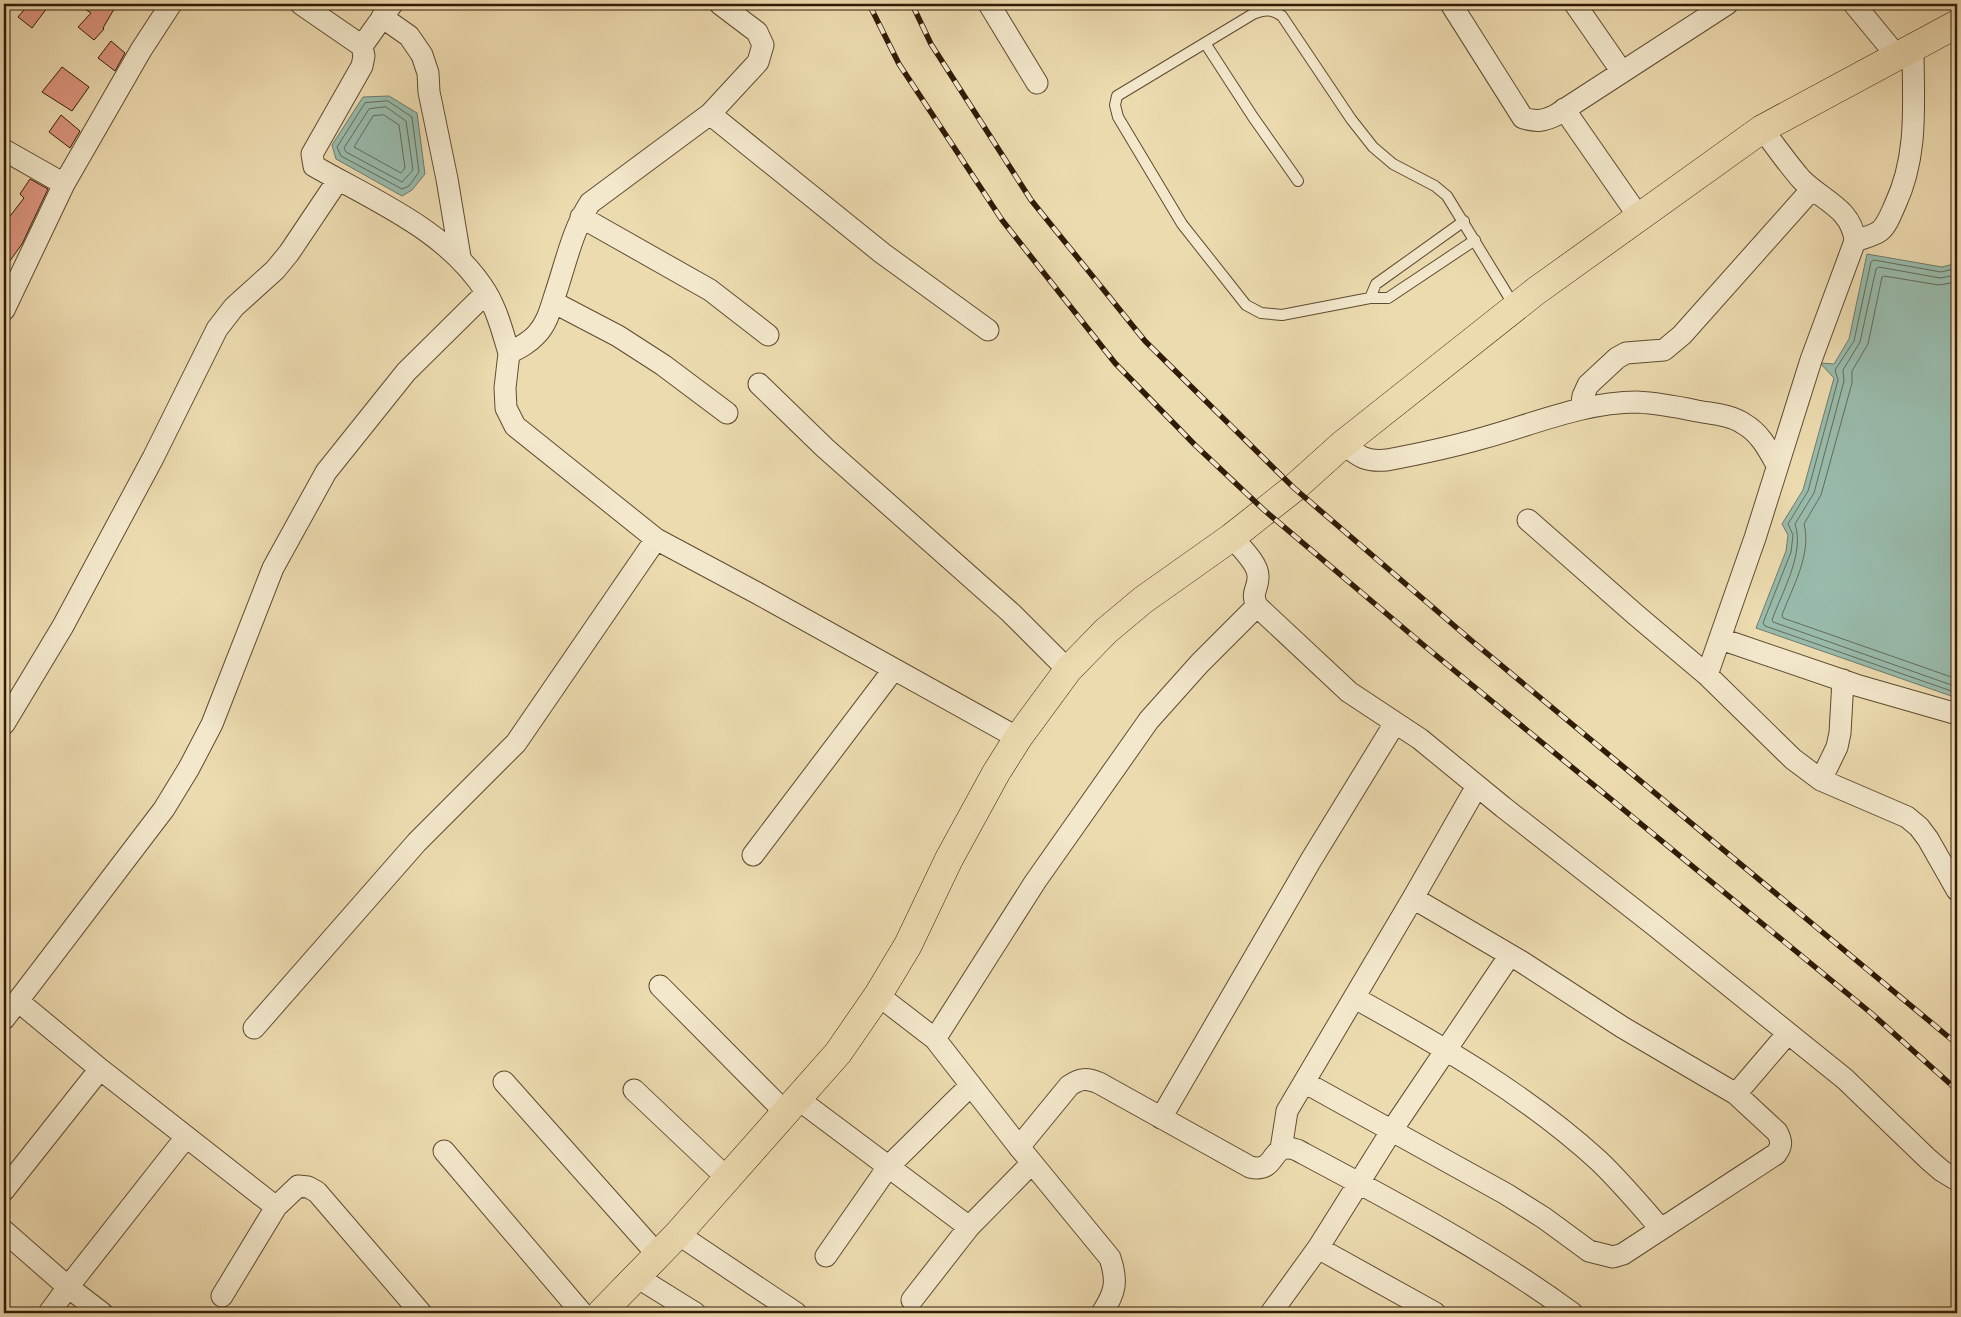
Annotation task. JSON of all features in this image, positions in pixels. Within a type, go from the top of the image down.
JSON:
[{"type":"highway","points":[[601,1313],[678,1234],[838,1053],[878,995],[908,945],[954,851],[1018,738],[1068,670],[1106,631],[1143,600],[1232,537],[1294,488],[1344,444],[1515,308],[1762,129],[1957,24]]},
{"type":"street","points":[[5,306],[64,184],[141,50],[171,4]]},
{"type":"street","points":[[300,4],[362,46],[364,56],[362,66],[312,154],[314,166],[416,224],[460,257],[486,293],[502,327],[509,353],[505,388],[506,408],[515,426],[656,539],[1018,738]]},
{"type":"street","points":[[509,353],[528,343],[538,333],[548,317],[581,217],[590,202],[710,114],[758,62],[763,45],[757,32],[720,4]]},
{"type":"street","points":[[989,4],[1037,83]]},
{"type":"street","points":[[1451,4],[1523,118],[1535,121],[1544,120],[1564,109],[1727,4]]},
{"type":"street","points":[[1575,4],[1622,72]]},
{"type":"street","points":[[1854,4],[1905,52],[1913,139],[1910,164],[1902,189],[1887,222],[1880,230],[1855,241]]},
{"type":"street","points":[[362,46],[387,10],[422,55],[428,73],[431,100],[460,257]]},
{"type":"street","points":[[1564,109],[1639,217]]},
{"type":"street","points":[[710,114],[882,254],[988,330]]},
{"type":"street","points":[[1708,675],[1755,538],[1811,360],[1855,241],[1854,230],[1850,220],[1801,178],[1762,129]]},
{"type":"street","points":[[4,150],[64,184]]},
{"type":"street","points":[[4,724],[63,626],[153,458],[217,329],[234,307],[275,270],[289,253],[338,180]]},
{"type":"street","points":[[1581,409],[1583,396],[1588,385],[1617,358],[1626,353],[1664,350],[1682,335],[1812,189]]},
{"type":"street","points":[[581,217],[710,290],[768,336]]},
{"type":"street","points":[[4,1019],[164,809],[189,768],[212,724],[273,568],[326,472],[406,372],[486,293]]},
{"type":"street","points":[[553,302],[618,336],[664,365],[727,413]]},
{"type":"street","points":[[759,384],[854,474],[1011,614],[1068,670]]},
{"type":"street","points":[[1344,444],[1363,460],[1373,462],[1387,460],[1482,439],[1581,409],[1638,402],[1726,416],[1743,423],[1756,432],[1777,465]]},
{"type":"street","points":[[1528,520],[1636,615],[1708,675],[1793,759],[1821,780],[1907,817],[1919,827],[1928,839],[1957,890]]},
{"type":"street","points":[[1232,537],[1258,571],[1259,579],[1254,589],[1253,598],[1257,606],[1349,692],[1420,739],[1845,1078],[1942,1172],[1957,1180]]},
{"type":"street","points":[[254,1028],[417,842],[516,743],[656,539]]},
{"type":"street","points":[[935,1039],[1035,882],[1149,720],[1200,662],[1257,606]]},
{"type":"street","points":[[1721,639],[1843,680],[1957,714]]},
{"type":"street","points":[[753,855],[894,669]]},
{"type":"street","points":[[1821,780],[1837,747],[1840,733],[1843,680]]},
{"type":"street","points":[[1161,1118],[1311,860],[1395,723]]},
{"type":"street","points":[[1019,1147],[1069,1086],[1078,1080],[1088,1079],[1099,1083],[1250,1167],[1258,1169],[1265,1167],[1281,1148],[1287,1111],[1355,998],[1477,786]]},
{"type":"street","points":[[1304,1082],[1506,1194],[1590,1251],[1612,1257],[1623,1254],[1776,1154],[1781,1147],[1781,1139],[1777,1132],[1736,1094],[1622,1027],[1510,955],[1413,898]]},
{"type":"street","points":[[1271,1313],[1318,1248],[1358,1182],[1445,1049],[1510,955]]},
{"type":"street","points":[[660,986],[792,1106],[888,1168],[969,1227]]},
{"type":"street","points":[[878,995],[935,1039],[1019,1147],[1110,1258],[1115,1272],[1115,1286],[1111,1300],[1102,1313]]},
{"type":"street","points":[[1355,998],[1445,1049],[1509,1089],[1568,1135],[1622,1185],[1661,1229]]},
{"type":"street","points":[[18,1001],[100,1069],[276,1207]]},
{"type":"street","points":[[1736,1094],[1788,1033]]},
{"type":"street","points":[[4,1190],[100,1069]]},
{"type":"street","points":[[504,1082],[657,1254]]},
{"type":"street","points":[[826,1256],[888,1168],[920,1133],[971,1085]]},
{"type":"street","points":[[634,1090],[727,1178]]},
{"type":"street","points":[[48,1313],[186,1137]]},
{"type":"street","points":[[1281,1148],[1289,1147],[1297,1150],[1424,1218],[1540,1290],[1572,1313]]},
{"type":"street","points":[[444,1151],[582,1313]]},
{"type":"street","points":[[912,1300],[969,1227],[1032,1163]]},
{"type":"street","points":[[222,1296],[276,1207],[298,1186],[308,1187],[317,1192],[421,1313]]},
{"type":"street","points":[[4,1232],[68,1287],[102,1313]]},
{"type":"street","points":[[678,1234],[796,1313]]},
{"type":"street","points":[[1318,1248],[1435,1313]]},
{"type":"street","points":[[637,1277],[695,1313]]},
{"type":"lane","points":[[1475,240],[1388,298],[1370,298],[1282,315],[1261,312],[1246,305],[1182,224],[1118,117],[1115,105],[1117,96],[1263,9],[1274,10],[1282,16],[1372,147],[1393,164],[1434,186],[1447,196],[1464,221],[1515,308]]},
{"type":"lane","points":[[1205,43],[1252,117],[1298,181]]},
{"type":"lane","points":[[1370,298],[1376,284],[1464,221]]},
{"type":"water","points":[[389,96],[417,113],[425,174],[412,190],[402,196],[336,159],[332,145],[363,97]]},
{"type":"water","points":[[1867,254],[1942,267],[1957,263],[1957,698],[1756,628],[1786,551],[1788,535],[1782,524],[1803,490],[1834,378],[1820,363],[1834,364],[1849,339]]},
{"type":"building","points":[[29,4],[50,4],[32,28],[18,17]]},
{"type":"building","points":[[77,4],[117,4],[104,29],[94,40],[78,27],[91,13]]},
{"type":"building","points":[[111,41],[125,53],[115,71],[98,58]]},
{"type":"building","points":[[62,67],[89,87],[72,111],[42,92]]},
{"type":"building","points":[[61,115],[80,131],[70,148],[49,132]]},
{"type":"building","points":[[30,179],[48,189],[22,244],[4,269],[4,224],[24,198],[20,194]]},
{"type":"railway","points":[[869,4],[899,64],[1002,220],[1115,363],[1195,445],[1264,510],[1427,648],[1871,1013],[1957,1090]]},
{"type":"railway","points":[[912,4],[931,44],[1031,200],[1145,341],[1294,488],[1472,641],[1957,1044]]}]
